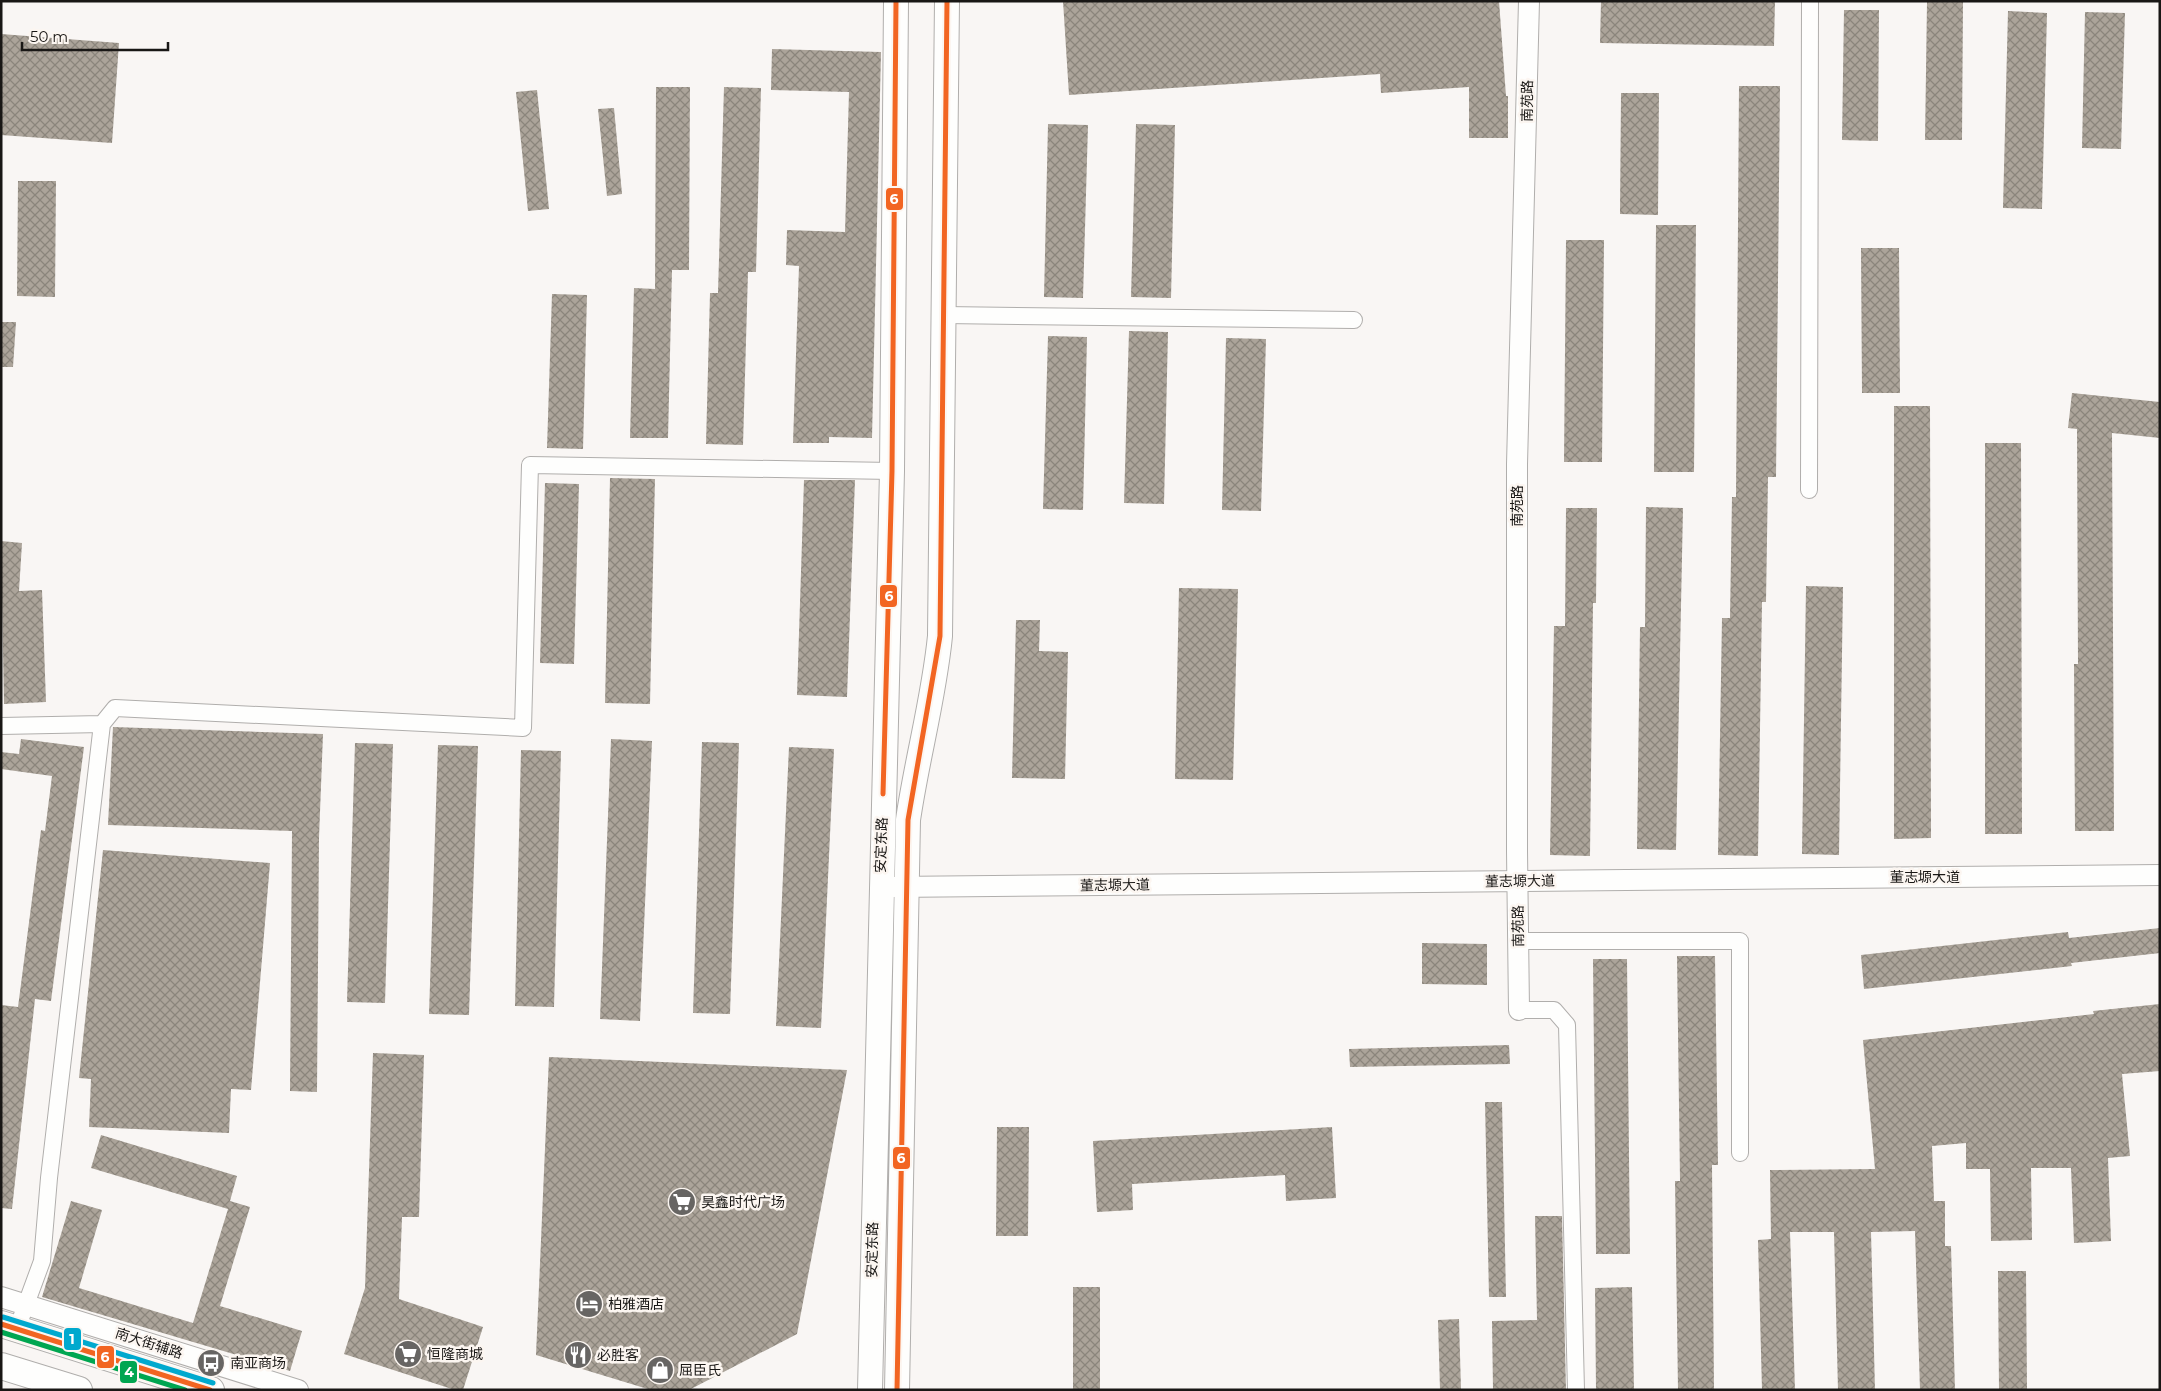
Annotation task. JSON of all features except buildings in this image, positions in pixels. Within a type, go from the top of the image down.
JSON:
[{"type":"main road","name":"安定东路","points":[[870,1390],[880,882],[892,471],[896,1]]},
{"type":"main road","name":"安定东路","points":[[897,1390],[908,820],[920,748],[930,712],[940,636],[947,1]]},
{"type":"main road","points":[[9,1326],[211,1390]]},
{"type":"main road","points":[[1,1366],[78,1390]]},
{"type":"street","name":"南苑路","points":[[1524,1010],[1517,464],[1529,1]]},
{"type":"street","name":"南苑路","points":[[1522,875],[1526,464],[1537,1]]},
{"type":"street","points":[[1809,490],[1810,1]]},
{"type":"street","points":[[944,315],[1354,320]]},
{"type":"street","points":[[9,1326],[26,1304],[42,1261],[49,1178],[102,724],[115,708],[523,728],[530,465],[892,471]]},
{"type":"street","points":[[1,726],[102,724]]},
{"type":"street","name":"董志塬大道","points":[[880,882],[1522,875],[2160,864]]},
{"type":"street","name":"董志塬大道","points":[[1522,875],[2160,875]]},
{"type":"street","points":[[1523,941],[1740,941],[1740,1153]]},
{"type":"street","points":[[1524,1010],[1554,1010],[1568,1025],[1576,1390]]},
{"type":"street","name":"南大街辅路","points":[[1,1297],[298,1390]]},
{"type":"transit line","name":"6","points":[[883,794],[892,471],[896,1]]},
{"type":"transit line","name":"6","points":[[897,1390],[908,820],[940,636],[947,1]]},
{"type":"transit line","name":"1","points":[[3,1317],[213,1383]]},
{"type":"transit line","name":"6","points":[[1,1324],[210,1390]]},
{"type":"transit line","name":"4","points":[[1,1332],[185,1390]]},
{"type":"place","name":"昊鑫时代广场","points":[[682,1202]]},
{"type":"place","name":"柏雅酒店","points":[[589,1304]]},
{"type":"place","name":"恒隆商城","points":[[408,1354]]},
{"type":"place","name":"必胜客","points":[[578,1355]]},
{"type":"place","name":"南亚商场","points":[[211,1363]]},
{"type":"place","name":"屈臣氏","points":[[660,1370]]}]
